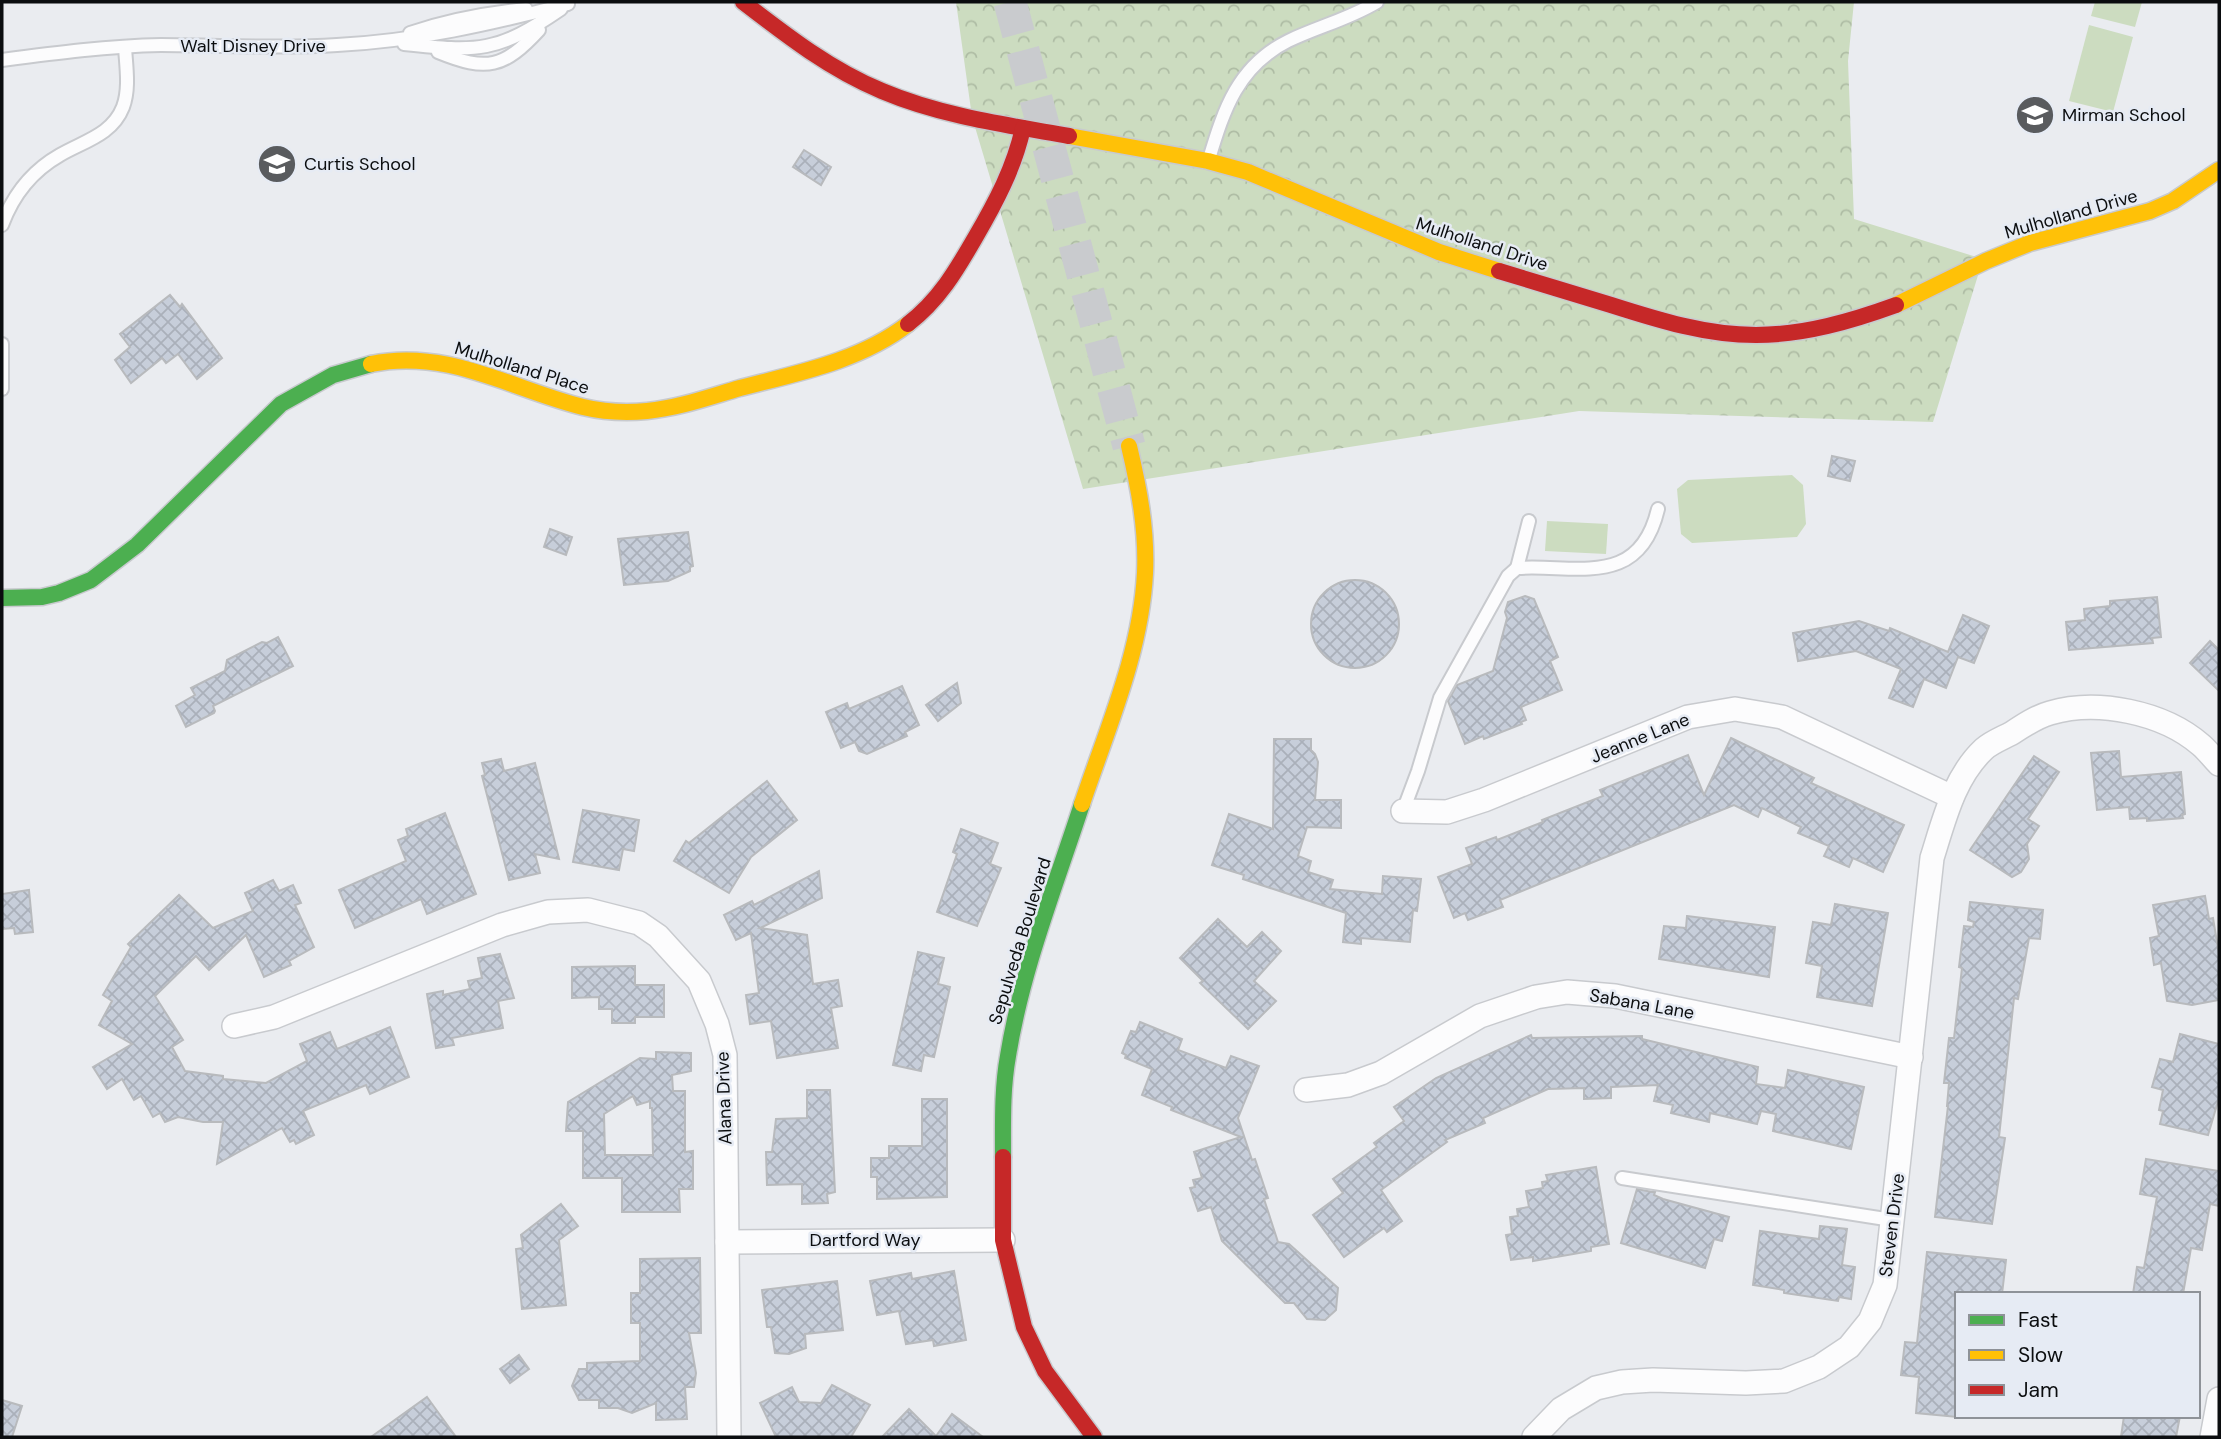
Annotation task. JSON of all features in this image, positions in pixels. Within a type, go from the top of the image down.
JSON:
[{"type":"main road","name":"Mulholland Drive","points":[[743,2],[799,44],[840,70],[882,91],[925,106],[1023,128],[1208,161],[1285,186],[1389,233],[1439,252],[1667,323],[1715,332],[1756,335],[1796,332],[1837,325],[1881,311],[2030,243],[2150,211],[2173,201],[2219,170]]},
{"type":"main road","name":"Mulholland Place","points":[[2,598],[37,599],[65,593],[91,582],[114,566],[281,404],[332,374],[363,364],[425,360],[459,366],[577,406],[620,413],[652,411],[682,404],[861,354],[888,340],[917,319],[943,291],[1007,183],[1018,156],[1023,128]]},
{"type":"main road","name":"Sepulveda Boulevard","points":[[1094,1437],[1045,1371],[1024,1327],[1003,1240],[1003,1096],[1016,1013],[1026,974],[1133,651],[1141,616],[1146,584],[1146,553],[1138,485],[1129,446]]},
{"type":"street","name":"Steven Drive","points":[[1534,1437],[1561,1409],[1596,1388],[1622,1382],[1784,1381],[1819,1367],[1849,1347],[1870,1321],[1885,1285],[1932,858],[1952,797],[1985,748],[2035,719],[2051,713],[2082,708],[2110,709],[2149,716],[2200,744],[2219,764]]},
{"type":"street","name":"Jeanne Lane","points":[[1403,811],[1447,812],[1497,795],[1688,717],[1735,709],[1782,718],[1952,797]]},
{"type":"street","name":"Alana Drive","points":[[234,1026],[274,1017],[502,925],[548,912],[588,910],[639,923],[658,936],[699,981],[718,1024],[725,1055],[729,1437]]},
{"type":"street","name":"Sabana Lane","points":[[1306,1090],[1348,1085],[1381,1073],[1480,1016],[1536,997],[1567,992],[1615,996],[1912,1057]]},
{"type":"street","name":"Dartford Way","points":[[727,1242],[1003,1240]]},
{"type":"street","points":[[2213,1437],[2219,1399]]},
{"type":"lane","points":[[1208,161],[1223,112],[1249,69],[1287,41],[1353,15],[1377,2]]},
{"type":"lane","name":"Walt Disney Drive","points":[[382,42],[460,50],[491,46],[514,38],[570,3]]},
{"type":"lane","name":"Walt Disney Drive","points":[[2,60],[57,52],[125,47],[288,47],[382,42],[471,29],[570,3]]},
{"type":"lane","points":[[2,225],[21,187],[41,168],[116,122],[124,105],[127,85],[125,47]]},
{"type":"lane","points":[[2,344],[2,389]]},
{"type":"lane","points":[[1517,568],[1605,568],[1633,554],[1646,542],[1658,509]]},
{"type":"lane","points":[[1403,811],[1440,698],[1498,591],[1517,568],[1529,521]]},
{"type":"lane","points":[[1622,1178],[1892,1220]]},
{"type":"green space","points":[[956,2],[1854,2],[1848,61],[1854,219],[1983,259],[1933,422],[1579,411],[1083,489],[972,117]]},
{"type":"green space","points":[[2095,2],[2142,2],[2135,27],[2091,16]]},
{"type":"green space","points":[[2089,25],[2133,37],[2113,112],[2069,101]]},
{"type":"green space","points":[[1792,475],[1803,485],[1806,524],[1797,537],[1692,543],[1681,534],[1677,489],[1688,480]]},
{"type":"green space","points":[[1547,521],[1608,524],[1606,554],[1545,551]]},
{"type":"building","points":[[804,150],[831,167],[821,185],[793,167]]},
{"type":"building","points":[[170,295],[180,307],[182,304],[222,358],[197,379],[178,354],[166,363],[162,358],[131,383],[115,360],[130,347],[120,334]]},
{"type":"building","points":[[1832,456],[1855,461],[1850,481],[1828,476]]},
{"type":"building","points":[[550,529],[572,537],[566,555],[544,547]]},
{"type":"building","points":[[688,532],[693,566],[690,571],[668,581],[624,585],[618,539]]},
{"type":"building","points":[[1355,580],[1372,584],[1386,593],[1395,607],[1399,624],[1395,641],[1386,655],[1372,664],[1355,668],[1338,664],[1324,655],[1315,641],[1311,624],[1315,607],[1324,593],[1338,584]]},
{"type":"building","points":[[1525,596],[1534,599],[1558,657],[1550,661],[1562,690],[1521,707],[1526,720],[1521,722],[1522,724],[1465,744],[1448,701],[1457,685],[1493,671],[1507,618],[1505,612],[1508,602]]},
{"type":"building","points":[[2157,597],[2161,637],[2152,638],[2153,643],[2069,650],[2066,622],[2085,620],[2084,609],[2110,606],[2110,601]]},
{"type":"building","points":[[1963,615],[1989,626],[1974,663],[1958,657],[1946,688],[1924,679],[1913,707],[1889,698],[1901,669],[1856,651],[1798,661],[1793,633],[1859,621],[1889,631],[1890,628],[1948,652]]},
{"type":"building","points":[[278,637],[293,666],[213,706],[214,713],[186,727],[176,706],[195,695],[191,688],[225,671],[227,660]]},
{"type":"building","points":[[2210,641],[2219,650],[2219,691],[2190,663]]},
{"type":"building","points":[[957,683],[961,703],[938,721],[926,705]]},
{"type":"building","points":[[902,686],[919,725],[905,732],[907,736],[867,754],[859,751],[855,742],[841,748],[826,712],[847,703],[849,709]]},
{"type":"building","points":[[1731,738],[1814,778],[1811,783],[1904,825],[1883,872],[1853,858],[1849,867],[1824,856],[1829,846],[1798,833],[1801,827],[1762,808],[1758,817],[1734,805],[1500,900],[1503,907],[1468,920],[1465,913],[1454,918],[1438,877],[1472,864],[1466,848],[1496,837],[1497,840],[1543,822],[1542,820],[1603,796],[1600,790],[1688,755],[1704,795]]},
{"type":"building","points":[[1274,739],[1311,739],[1311,750],[1318,762],[1315,800],[1341,800],[1341,828],[1307,827],[1298,856],[1311,861],[1308,872],[1333,880],[1330,889],[1382,894],[1383,876],[1421,879],[1417,911],[1413,910],[1410,942],[1361,938],[1361,944],[1343,942],[1346,913],[1243,879],[1244,875],[1212,865],[1229,814],[1273,829]]},
{"type":"building","points":[[2119,751],[2121,777],[2181,772],[2185,814],[2182,815],[2183,818],[2147,821],[2147,818],[2130,819],[2129,807],[2097,810],[2091,753]]},
{"type":"building","points":[[2034,756],[2059,772],[2028,819],[2039,826],[2027,844],[2029,859],[2021,872],[2012,877],[1970,850]]},
{"type":"building","points":[[501,759],[504,771],[535,763],[559,859],[535,854],[540,873],[509,880],[482,776],[485,775],[482,763]]},
{"type":"building","points":[[767,781],[797,820],[751,857],[729,893],[674,861],[686,841],[689,843]]},
{"type":"building","points":[[583,810],[639,820],[634,851],[623,849],[619,870],[573,862]]},
{"type":"building","points":[[445,813],[476,894],[427,914],[421,899],[355,928],[339,890],[406,861],[398,840],[408,836],[406,829]]},
{"type":"building","points":[[961,829],[998,843],[990,864],[1001,868],[977,926],[937,912],[957,854],[953,852]]},
{"type":"building","points":[[819,871],[822,898],[760,928],[807,935],[813,984],[838,980],[842,1006],[831,1008],[838,1048],[777,1058],[771,1021],[750,1024],[746,995],[759,993],[751,933],[736,940],[724,915],[752,901],[754,905]]},
{"type":"building","points":[[273,880],[279,891],[293,885],[301,903],[295,905],[314,947],[289,961],[291,965],[264,977],[246,935],[209,970],[196,956],[155,996],[183,1040],[172,1047],[185,1071],[223,1076],[223,1079],[266,1083],[307,1061],[300,1044],[330,1032],[337,1049],[390,1027],[409,1077],[370,1094],[366,1085],[303,1111],[314,1135],[296,1144],[294,1140],[290,1142],[282,1128],[217,1164],[223,1122],[203,1122],[178,1117],[165,1122],[160,1113],[153,1117],[141,1096],[134,1100],[122,1079],[107,1089],[93,1067],[132,1044],[99,1025],[112,1001],[103,995],[131,947],[128,944],[179,895],[213,928],[253,911],[245,893]]},
{"type":"building","points":[[29,890],[33,932],[15,934],[14,928],[2,929],[2,894]]},
{"type":"building","points":[[2205,896],[2209,919],[2213,918],[2219,954],[2219,1000],[2192,1005],[2167,1001],[2161,963],[2154,965],[2150,938],[2159,936],[2153,905]]},
{"type":"building","points":[[1970,902],[2043,910],[2040,939],[2029,938],[2018,999],[2014,998],[1999,1137],[2005,1138],[1992,1224],[1935,1217],[1948,1106],[1949,1083],[1944,1083],[1949,1038],[1954,1038],[1964,926],[1973,927],[1974,922],[1968,920]]},
{"type":"building","points":[[1835,904],[1888,913],[1872,1006],[1817,997],[1822,966],[1806,963],[1813,922],[1831,925]]},
{"type":"building","points":[[1687,916],[1775,927],[1769,977],[1659,959],[1664,926],[1686,928]]},
{"type":"building","points":[[1218,919],[1247,947],[1262,932],[1281,951],[1254,981],[1276,1001],[1248,1029],[1200,983],[1203,981],[1180,958]]},
{"type":"building","points":[[918,952],[944,958],[938,984],[950,987],[934,1057],[924,1055],[921,1071],[893,1065]]},
{"type":"building","points":[[500,954],[514,998],[498,1001],[503,1028],[452,1038],[454,1045],[436,1048],[427,994],[443,991],[443,995],[470,989],[468,981],[482,978],[478,958]]},
{"type":"building","points":[[635,966],[635,985],[664,985],[664,1017],[635,1017],[635,1023],[612,1023],[612,1009],[599,1009],[599,997],[572,998],[572,967]]},
{"type":"building","points":[[1140,1022],[1182,1039],[1178,1050],[1226,1068],[1231,1056],[1259,1066],[1238,1118],[1268,1198],[1264,1199],[1278,1242],[1289,1244],[1338,1288],[1336,1310],[1325,1320],[1307,1319],[1294,1303],[1285,1303],[1222,1241],[1211,1207],[1198,1211],[1190,1188],[1195,1187],[1193,1180],[1202,1178],[1194,1152],[1241,1137],[1171,1110],[1172,1107],[1142,1095],[1152,1069],[1125,1058],[1126,1055],[1122,1053],[1131,1031],[1136,1032]]},
{"type":"building","points":[[2180,1034],[2219,1044],[2219,1098],[2208,1135],[2160,1124],[2163,1111],[2159,1110],[2163,1090],[2152,1087],[2160,1059],[2173,1062]]},
{"type":"building","points":[[1531,1035],[1532,1038],[1642,1036],[1642,1039],[1758,1067],[1756,1084],[1785,1088],[1788,1070],[1864,1087],[1851,1149],[1773,1131],[1776,1114],[1761,1111],[1757,1124],[1710,1113],[1709,1122],[1671,1113],[1673,1105],[1654,1101],[1658,1085],[1611,1087],[1611,1098],[1584,1099],[1584,1088],[1548,1089],[1483,1118],[1485,1123],[1445,1140],[1447,1142],[1381,1190],[1402,1221],[1387,1232],[1384,1228],[1344,1257],[1313,1215],[1343,1193],[1333,1179],[1377,1147],[1374,1143],[1404,1121],[1394,1107],[1436,1078]]},
{"type":"building","points":[[656,1052],[691,1053],[691,1071],[672,1075],[673,1091],[685,1091],[685,1152],[693,1151],[693,1189],[679,1189],[680,1212],[622,1212],[622,1178],[583,1178],[583,1131],[566,1131],[568,1102],[640,1058],[656,1059]],"holes":[[[633,1096],[637,1105],[650,1101],[653,1155],[605,1155],[604,1114]]]},
{"type":"building","points":[[807,1090],[830,1090],[835,1192],[827,1194],[828,1203],[802,1204],[802,1184],[767,1185],[766,1152],[772,1152],[776,1119],[807,1118]]},
{"type":"building","points":[[922,1099],[947,1099],[947,1197],[877,1199],[877,1177],[871,1177],[871,1158],[889,1158],[889,1146],[922,1146]]},
{"type":"building","points":[[2146,1159],[2219,1171],[2219,1206],[2210,1204],[2202,1250],[2191,1248],[2183,1292],[2133,1292],[2137,1267],[2144,1268],[2157,1197],[2140,1194]]},
{"type":"building","points":[[1596,1167],[1609,1244],[1591,1247],[1591,1251],[1533,1261],[1533,1257],[1511,1260],[1506,1235],[1512,1234],[1510,1217],[1518,1216],[1517,1209],[1529,1207],[1526,1191],[1543,1188],[1542,1182],[1548,1181],[1546,1175]]},
{"type":"building","points":[[1637,1189],[1655,1192],[1654,1195],[1663,1199],[1729,1217],[1722,1241],[1714,1239],[1705,1268],[1621,1243]]},
{"type":"building","points":[[561,1204],[578,1226],[559,1240],[566,1305],[522,1309],[516,1249],[523,1248],[521,1235]]},
{"type":"building","points":[[1820,1226],[1847,1229],[1842,1265],[1855,1267],[1851,1299],[1839,1297],[1838,1301],[1784,1293],[1784,1290],[1753,1285],[1760,1231],[1819,1239]]},
{"type":"building","points":[[1927,1252],[2006,1260],[2002,1292],[1955,1292],[1955,1417],[1916,1413],[1919,1377],[1901,1375],[1905,1342],[1917,1343]]},
{"type":"building","points":[[700,1258],[701,1333],[689,1333],[696,1373],[694,1387],[685,1387],[687,1419],[656,1420],[656,1403],[632,1413],[618,1408],[599,1408],[599,1400],[579,1400],[572,1386],[579,1369],[587,1369],[587,1363],[640,1361],[640,1323],[631,1323],[631,1293],[640,1293],[640,1259]]},
{"type":"building","points":[[954,1271],[966,1340],[934,1346],[933,1340],[906,1344],[899,1311],[877,1315],[870,1281],[911,1273],[912,1279]]},
{"type":"building","points":[[837,1281],[843,1330],[805,1334],[806,1348],[789,1354],[775,1353],[771,1327],[767,1327],[762,1290]]},
{"type":"building","points":[[519,1355],[529,1369],[510,1383],[500,1369]]},
{"type":"building","points":[[832,1385],[870,1405],[851,1437],[776,1437],[760,1403],[792,1387],[799,1402],[821,1403]]},
{"type":"building","points":[[427,1397],[456,1437],[371,1437]]},
{"type":"building","points":[[2,1400],[22,1406],[12,1437],[2,1437]]},
{"type":"building","points":[[909,1409],[936,1436],[952,1414],[983,1437],[882,1437]]},
{"type":"building","points":[[2124,1418],[2180,1418],[2176,1437],[2121,1437]]},
{"type":"tunnel","points":[[1010,2],[1129,446]]},
{"type":"traffic: fast","points":[[2,598],[42,597],[91,580],[137,545],[281,404],[333,375],[371,364]]},
{"type":"traffic: fast","points":[[1003,1157],[1005,1081],[1014,1024],[1040,928],[1082,804]]},
{"type":"traffic: slow","points":[[1069,136],[1208,161],[1248,172],[1439,252],[1499,271]]},
{"type":"traffic: slow","points":[[1896,305],[1986,261],[2030,243],[2150,211],[2173,201],[2219,170]]},
{"type":"traffic: slow","points":[[371,364],[426,361],[479,373],[583,407],[615,412],[647,411],[682,405],[828,364],[870,348],[908,324]]},
{"type":"traffic: slow","points":[[1082,804],[1130,661],[1142,603],[1145,573],[1143,525],[1129,446]]},
{"type":"traffic: jam","points":[[743,2],[827,63],[882,91],[951,113],[1069,136]]},
{"type":"traffic: jam","points":[[908,324],[938,295],[968,250],[1004,184],[1023,128]]},
{"type":"traffic: jam","points":[[1499,271],[1664,321],[1737,334],[1810,330],[1896,305]]},
{"type":"traffic: jam","points":[[1003,1157],[1003,1240],[1024,1327],[1045,1371],[1094,1437]]},
{"type":"place","name":"Mirman School","points":[[2035,115]]},
{"type":"place","name":"Curtis School","points":[[277,164]]}]
